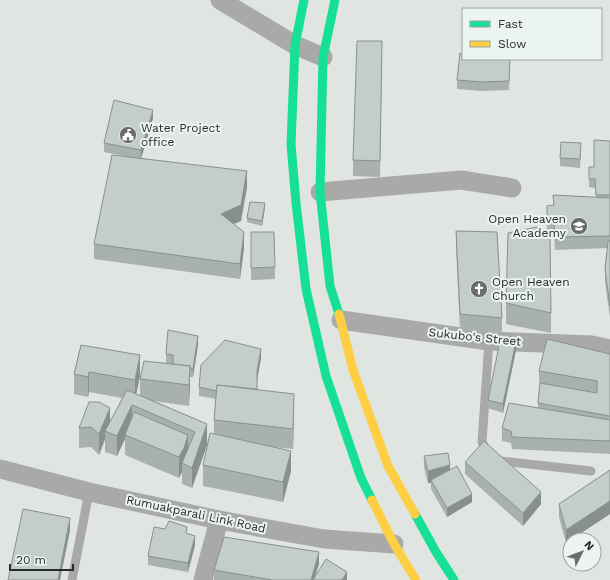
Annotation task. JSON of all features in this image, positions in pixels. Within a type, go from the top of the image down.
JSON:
[{"type":"main road","points":[[304,0],[295,45],[291,144],[306,289],[326,376],[361,478],[394,544],[416,580]]},
{"type":"main road","points":[[335,0],[323,57],[320,192],[330,286],[341,320],[353,370],[388,466],[436,552],[454,580]]},
{"type":"street","points":[[220,0],[295,45],[323,57]]},
{"type":"street","points":[[320,192],[461,180],[512,188]]},
{"type":"street","name":"Sukubo's Street","points":[[341,320],[489,341],[592,345],[610,349]]},
{"type":"street","name":"Rumuakparali Link Road","points":[[0,469],[89,492],[219,520],[324,540],[394,544]]},
{"type":"street","points":[[203,580],[219,520]]},
{"type":"lane","points":[[489,341],[482,442],[488,452],[501,461],[591,471]]},
{"type":"lane","points":[[72,580],[89,492]]},
{"type":"building","points":[[357,41],[382,41],[380,161],[353,160]]},
{"type":"building","points":[[460,53],[462,54],[462,60],[510,60],[509,81],[481,82],[457,80]]},
{"type":"building","name":"Water Project office","points":[[114,100],[153,110],[141,150],[104,143]]},
{"type":"building","points":[[594,140],[610,141],[610,195],[596,195],[595,179],[589,179],[589,167],[594,167]]},
{"type":"building","points":[[561,142],[581,143],[580,159],[560,158]]},
{"type":"building","points":[[112,155],[247,171],[241,205],[221,214],[244,232],[240,264],[94,244]]},
{"type":"building","name":"Open Heaven Academy","points":[[553,195],[610,198],[610,236],[555,237],[554,222],[547,221],[547,206],[554,205]]},
{"type":"building","points":[[250,202],[265,203],[262,221],[247,218]]},
{"type":"building","points":[[537,227],[550,237],[551,313],[506,303],[508,233]]},
{"type":"building","name":"Open Heaven Church","points":[[456,231],[497,232],[502,318],[460,314]]},
{"type":"building","points":[[251,232],[274,232],[275,267],[251,268]]},
{"type":"building","points":[[608,241],[610,241],[610,306],[605,269]]},
{"type":"building","points":[[168,330],[198,336],[193,369],[190,368],[190,366],[173,364],[173,355],[166,354]]},
{"type":"building","points":[[547,339],[610,354],[610,416],[538,403],[540,383],[597,393],[597,381],[539,371]]},
{"type":"building","points":[[225,340],[261,349],[257,371],[257,389],[217,385],[217,391],[199,387],[201,365]]},
{"type":"building","points":[[500,341],[516,341],[503,404],[488,400]]},
{"type":"building","points":[[81,345],[140,355],[135,380],[89,372],[88,377],[74,374]]},
{"type":"building","points":[[144,361],[190,366],[189,385],[140,379]]},
{"type":"building","points":[[217,385],[294,394],[293,429],[214,420]]},
{"type":"building","points":[[127,390],[207,424],[192,468],[182,463],[195,432],[132,405],[117,436],[105,431]]},
{"type":"building","points":[[89,402],[99,402],[110,408],[99,434],[91,427],[79,428]]},
{"type":"building","points":[[509,403],[610,420],[610,441],[512,437],[511,431],[502,428]]},
{"type":"building","points":[[134,412],[188,435],[184,448],[179,457],[125,435]]},
{"type":"building","points":[[210,433],[291,451],[283,482],[203,465]]},
{"type":"building","points":[[484,441],[541,492],[523,513],[465,462]]},
{"type":"building","points":[[448,453],[450,465],[428,471],[424,456]]},
{"type":"building","points":[[457,466],[472,494],[447,508],[431,480]]},
{"type":"building","points":[[610,470],[610,501],[566,530],[559,504]]},
{"type":"building","points":[[23,509],[70,518],[58,580],[8,580]]},
{"type":"building","points":[[169,521],[187,527],[186,533],[195,536],[188,563],[148,556],[154,527],[165,529]]},
{"type":"building","points":[[224,537],[319,552],[311,580],[272,580],[214,570]]},
{"type":"building","points":[[326,559],[347,572],[342,580],[313,580]]},
{"type":"traffic: fast","points":[[304,0],[295,45],[291,144],[306,289],[326,376],[361,478],[372,500]]},
{"type":"traffic: fast","points":[[335,0],[323,57],[320,192],[330,286],[339,314]]},
{"type":"traffic: fast","points":[[415,514],[436,552],[454,580]]},
{"type":"traffic: slow","points":[[339,314],[353,370],[388,466],[415,514]]},
{"type":"traffic: slow","points":[[372,500],[394,544],[416,580]]},
{"type":"place","name":"Water Project office","points":[[128,135]]},
{"type":"place","name":"Open Heaven Academy","points":[[579,226]]},
{"type":"place","name":"Open Heaven Church","points":[[479,289]]}]
